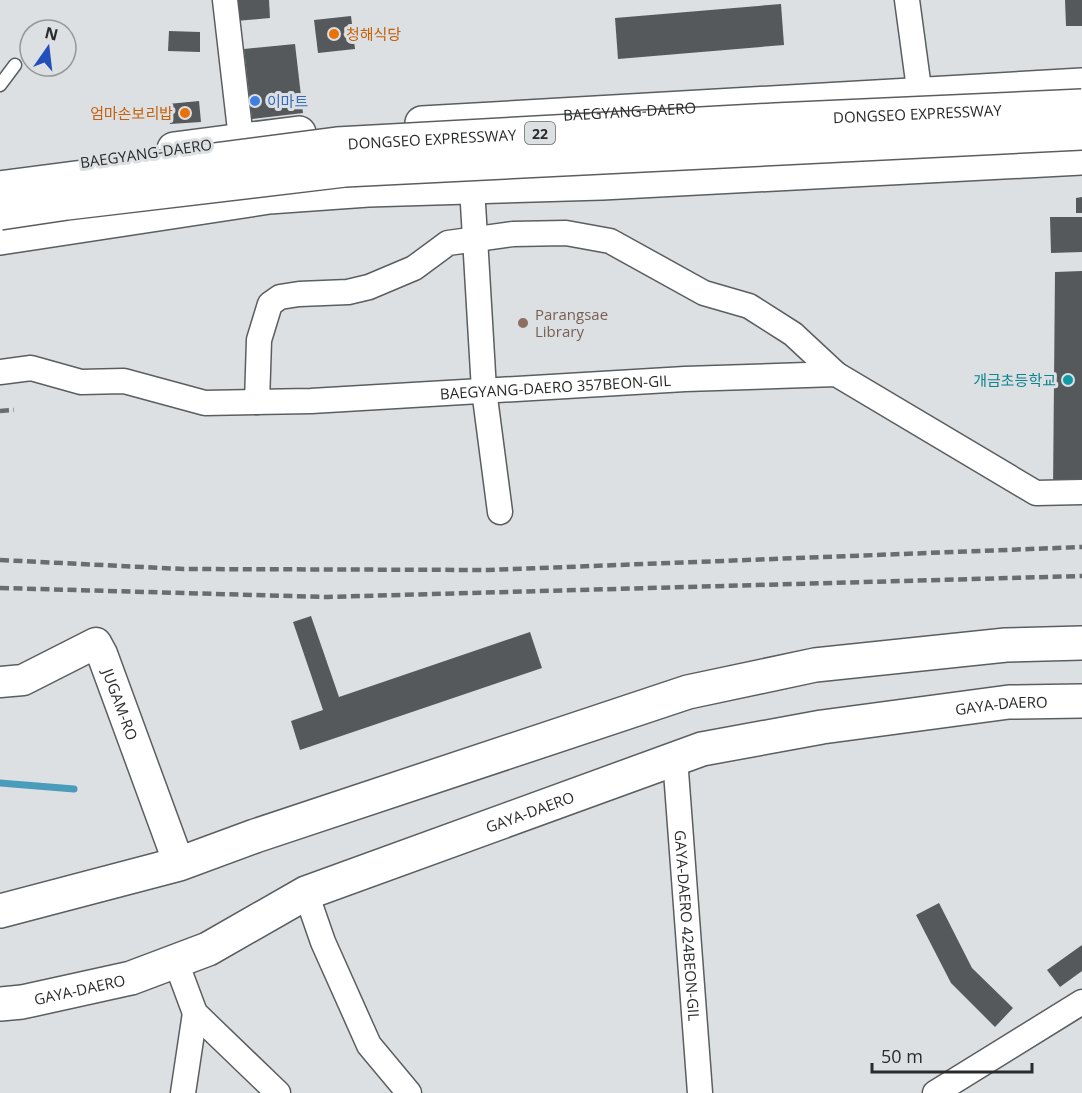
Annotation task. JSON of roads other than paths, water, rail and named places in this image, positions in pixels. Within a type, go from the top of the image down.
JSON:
[{"type":"main road","name":"BAEGYANG-DAERO","points":[[0,173],[241,140],[361,127],[1082,85]]},
{"type":"main road","name":"DONGSEO EXPRESSWAY","points":[[0,188],[337,144],[1082,106]]},
{"type":"main road","name":"DONGSEO EXPRESSWAY","points":[[0,213],[79,201],[345,170],[1082,133]]},
{"type":"main road","points":[[0,238],[247,200],[368,190],[602,183],[1082,158]]},
{"type":"main road","points":[[0,911],[179,864],[255,836],[688,692],[815,665],[1006,645],[1082,643]]},
{"type":"main road","name":"GAYA-DAERO","points":[[0,1004],[22,1002],[131,978],[176,962],[208,949],[306,893],[709,747],[834,725],[1009,702],[1082,701]]},
{"type":"street","points":[[225,0],[247,200]]},
{"type":"street","points":[[907,0],[929,165]]},
{"type":"street","points":[[472,187],[483,390],[500,512]]},
{"type":"street","points":[[257,402],[259,340],[270,304],[280,297],[348,292],[369,287],[414,268],[448,243],[513,234],[566,233],[609,241],[704,293],[748,306],[793,334],[836,374],[1036,493],[1082,492]]},
{"type":"street","name":"BAEGYANG-DAERO 357BEON-GIL","points":[[0,372],[32,368],[81,382],[124,381],[205,403],[685,379],[836,374]]},
{"type":"street","name":"JUGAM-RO","points":[[0,682],[23,680],[96,643],[179,864]]},
{"type":"street","name":"GAYA-DAERO 424BEON-GIL","points":[[675,758],[700,1093]]},
{"type":"street","points":[[306,893],[323,942],[369,1045],[409,1093]]},
{"type":"street","points":[[176,962],[195,1013],[278,1093]]},
{"type":"street","points":[[935,1093],[1082,1002]]},
{"type":"street","points":[[183,1093],[195,1013]]},
{"type":"lane","points":[[0,85],[15,65]]},
{"type":"waterway","points":[[0,783],[74,789]]},
{"type":"railway","points":[[0,411],[14,410]]},
{"type":"railway","points":[[0,560],[183,569],[489,570],[1082,547]]},
{"type":"railway","points":[[0,588],[328,597],[1082,576]]},
{"type":"place","name":"청해식당","points":[[334,34]]},
{"type":"place","name":"이마트","points":[[255,101]]},
{"type":"place","name":"엄마손보리밥","points":[[185,113]]},
{"type":"place","name":"Parangsae Library","points":[[523,323]]},
{"type":"place","name":"개금초등학교","points":[[1068,380]]}]
